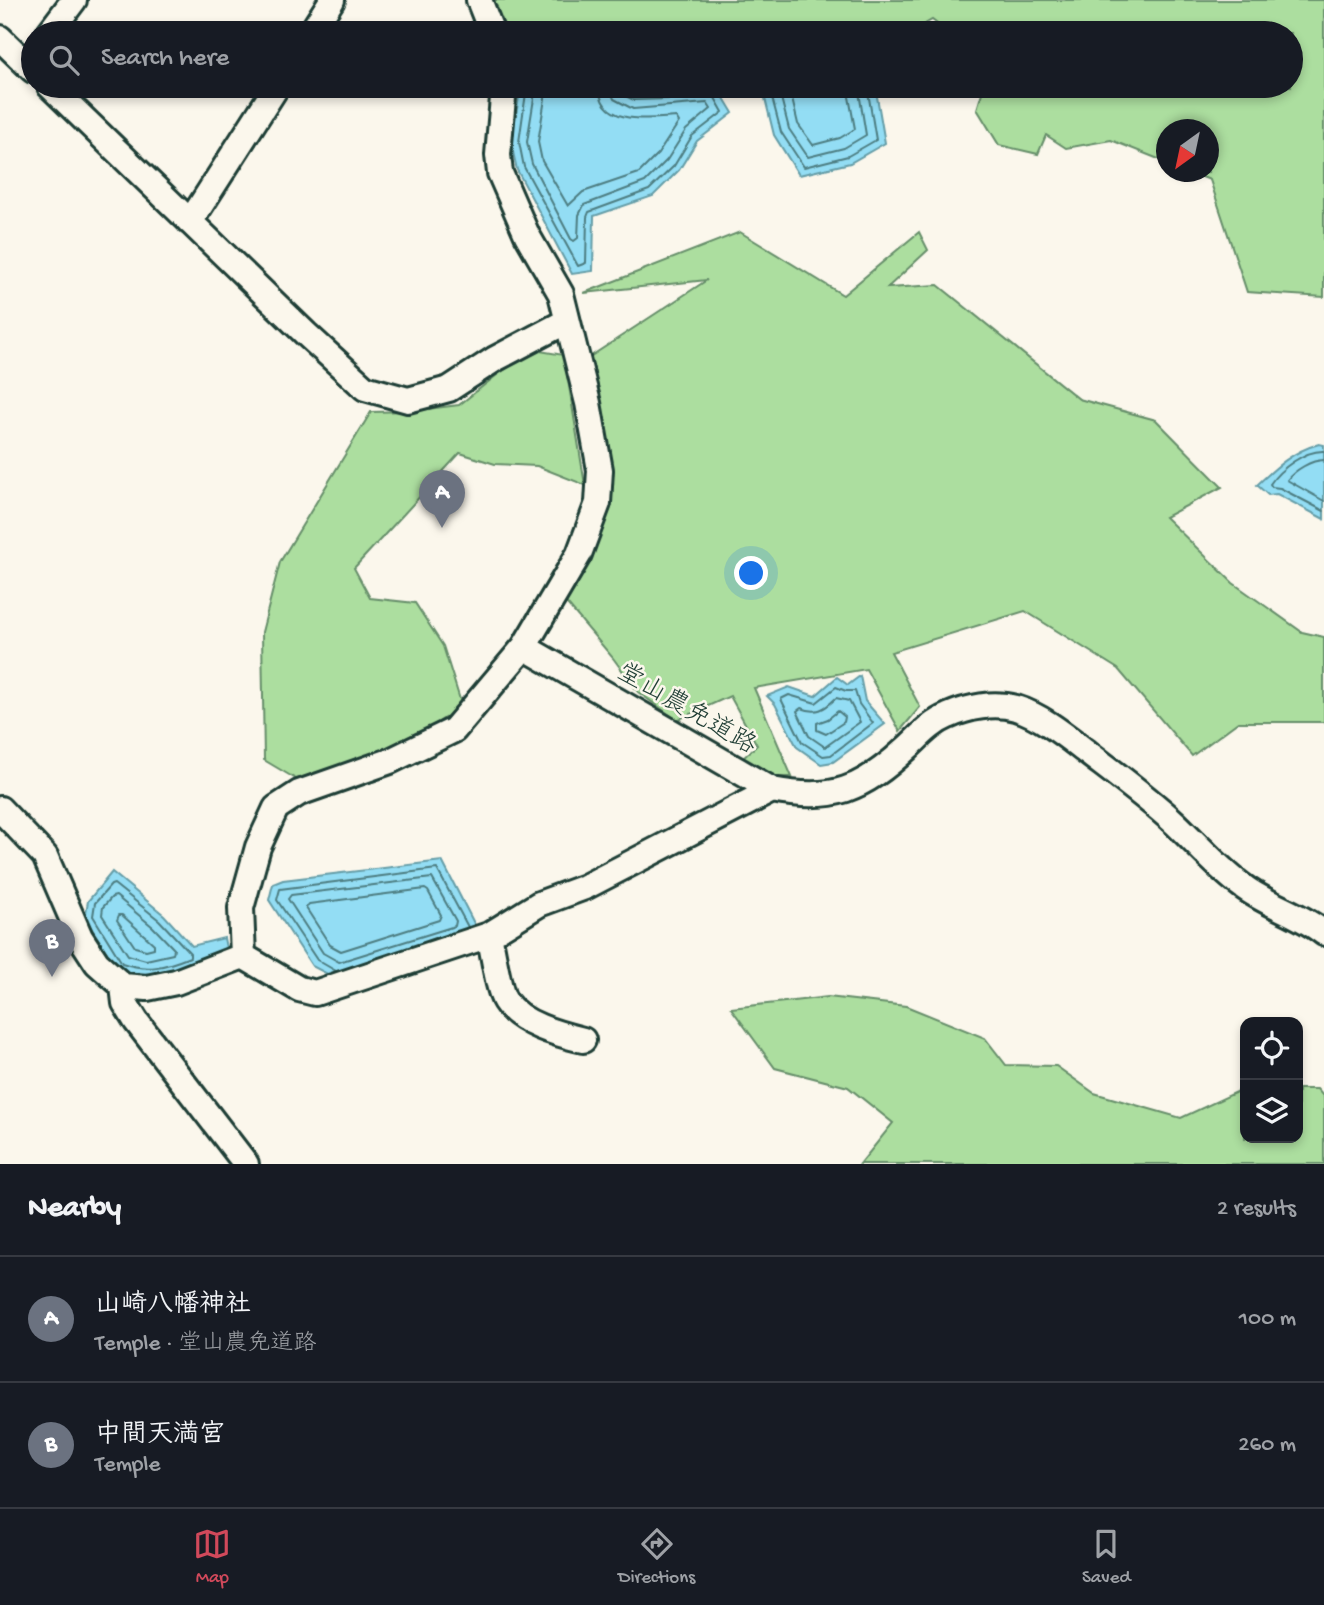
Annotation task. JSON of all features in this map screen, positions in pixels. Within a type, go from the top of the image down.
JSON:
[{"type":"street","points":[[57,21],[74,0]]},
{"type":"street","points":[[480,0],[488,21]]},
{"type":"street","points":[[318,21],[331,1]]},
{"type":"street","points":[[0,38],[21,54]]},
{"type":"street","points":[[62,98],[365,388],[408,400],[449,389],[495,359],[567,321]]},
{"type":"street","points":[[190,222],[269,98]]},
{"type":"street","points":[[243,956],[241,908],[258,846],[276,808],[299,793],[390,761],[454,730],[524,647],[579,554],[598,503],[600,470],[561,294],[527,235],[500,173],[498,155],[503,98]]},
{"type":"street","name":"堂山農免道路","points":[[524,647],[772,790],[801,796],[834,794],[859,785],[877,774],[930,726],[948,716],[969,708],[993,705],[1016,708],[1067,737],[1157,807],[1243,887],[1310,922],[1324,933]]},
{"type":"street","points":[[243,956],[299,989],[315,993],[489,935],[539,904],[585,887],[772,790]]},
{"type":"street","points":[[0,809],[45,856],[80,937],[97,963],[123,986],[147,988],[176,982],[243,956]]},
{"type":"street","points":[[489,935],[505,1000],[528,1021],[550,1032],[583,1040]]},
{"type":"street","points":[[123,986],[125,1003],[136,1021],[246,1164]]},
{"type":"green space","points":[[491,0],[1324,0],[1324,297],[1247,292],[1211,182],[1219,182],[1219,119],[1156,119],[1156,158],[1111,140],[1066,148],[1046,135],[1038,154],[999,145],[977,109],[980,98],[1303,98],[1303,21],[499,21]]},
{"type":"green space","points":[[740,232],[843,295],[919,232],[928,250],[887,288],[938,285],[1079,399],[1156,420],[1222,487],[1165,517],[1233,583],[1302,632],[1324,637],[1324,722],[1238,722],[1192,756],[1118,669],[1025,611],[891,652],[920,707],[900,731],[866,669],[754,688],[792,777],[769,777],[742,759],[757,745],[730,696],[677,720],[638,692],[563,599],[600,528],[582,362],[707,280],[584,293]]},
{"type":"green space","points":[[534,350],[564,355],[585,485],[537,466],[495,464],[460,453],[354,568],[370,598],[415,603],[443,646],[462,706],[412,740],[301,782],[264,760],[262,632],[280,562],[371,412],[411,411],[459,405]]},
{"type":"green space","points":[[828,997],[906,1006],[985,1038],[1006,1065],[1056,1066],[1094,1093],[1181,1118],[1240,1090],[1240,1143],[1303,1143],[1303,1089],[1317,1089],[1324,1097],[1324,1164],[860,1164],[893,1123],[848,1087],[775,1068],[731,1008]]},
{"type":"water","points":[[519,98],[724,98],[733,113],[697,141],[679,170],[653,196],[594,216],[593,271],[572,274],[517,170],[511,143]]},
{"type":"water","points":[[765,98],[877,98],[885,143],[850,163],[799,175],[774,135]]},
{"type":"water","points":[[1319,444],[1324,445],[1324,519],[1277,494],[1268,495],[1257,485],[1293,455]]},
{"type":"water","points":[[860,676],[865,701],[885,724],[833,762],[821,764],[797,747],[775,704],[767,696],[789,687],[815,696],[837,677],[848,685]]},
{"type":"water","points":[[442,861],[480,935],[337,979],[312,966],[269,900],[273,884],[283,880]]},
{"type":"water","points":[[112,872],[164,915],[192,946],[224,938],[227,953],[163,974],[144,977],[118,970],[85,918],[88,901]]},
{"type":"place","name":"山崎八幡神社","points":[[442,528]]},
{"type":"place","name":"中間天満宮","points":[[52,977]]}]
